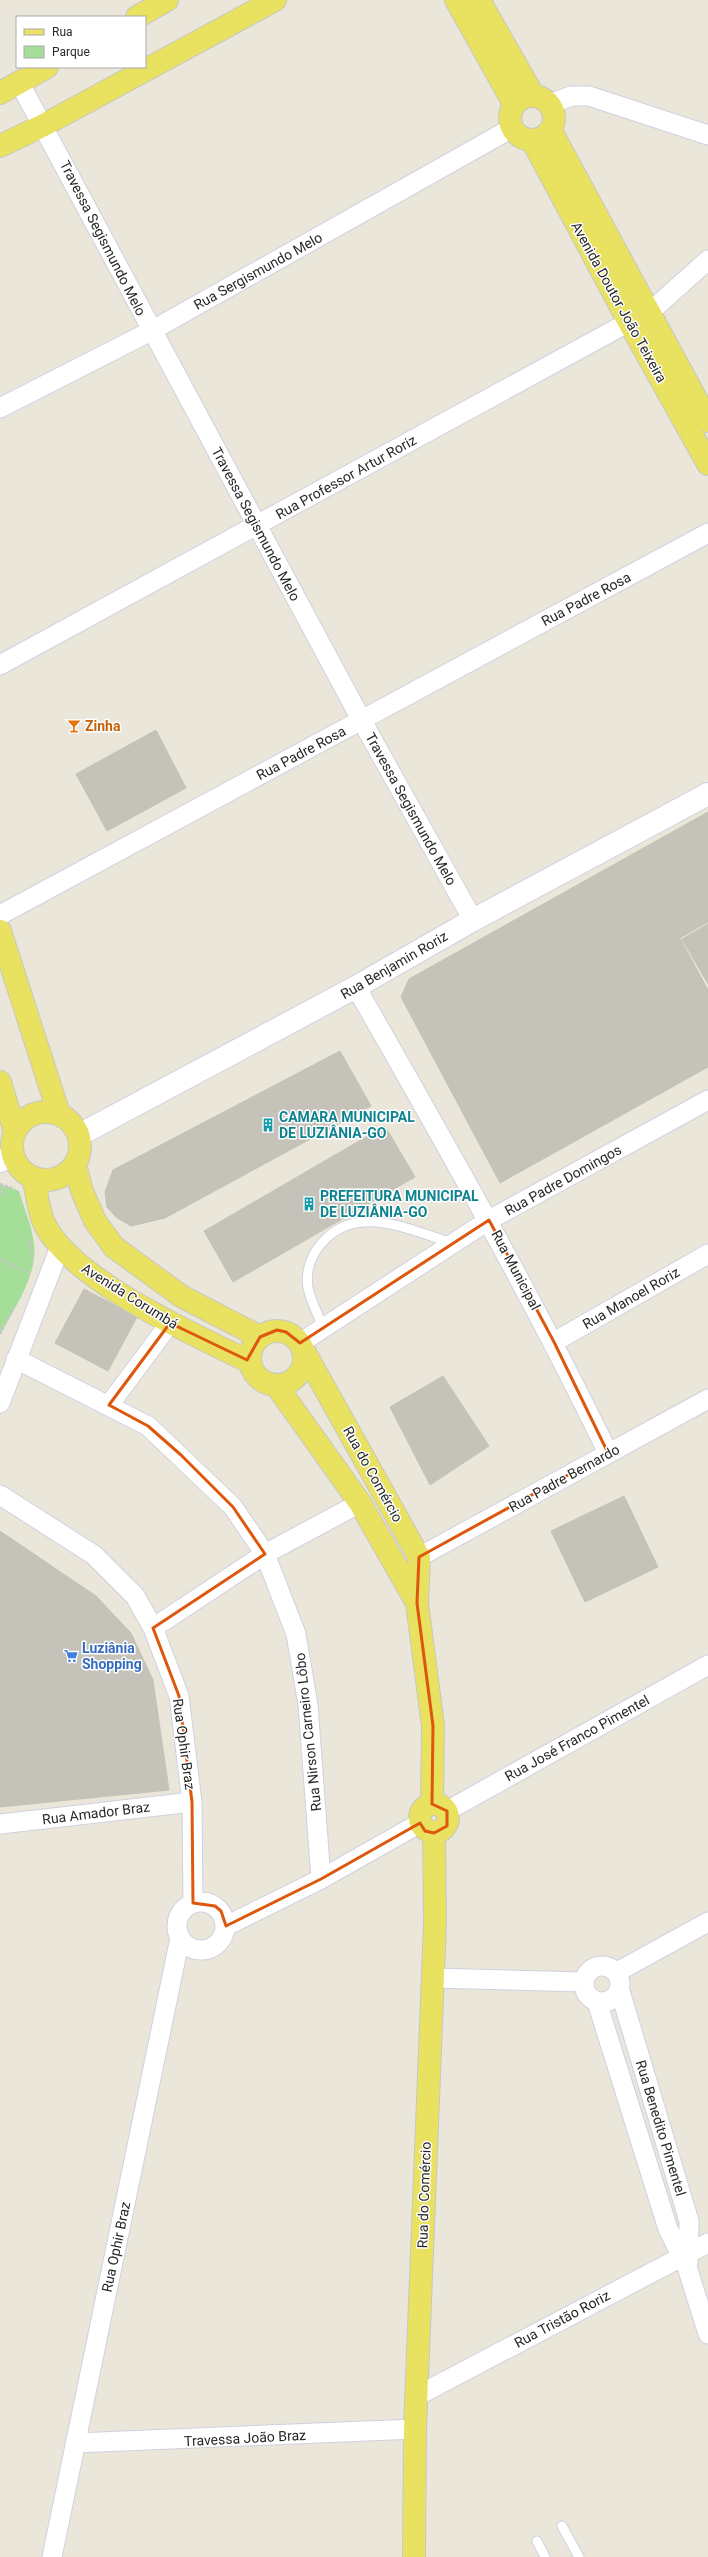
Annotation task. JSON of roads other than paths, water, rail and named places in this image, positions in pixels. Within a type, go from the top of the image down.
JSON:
[{"type":"main road","points":[[138,16],[167,0]]},
{"type":"main road","points":[[0,146],[44,125],[275,0]]},
{"type":"main road","points":[[456,0],[532,101],[555,117],[541,136],[520,136],[512,128],[510,115],[532,101]]},
{"type":"main road","points":[[479,0],[532,101]]},
{"type":"main road","points":[[0,93],[45,68]]},
{"type":"main road","name":"Avenida Doutor João Teixeira","points":[[541,136],[650,312],[708,421]]},
{"type":"main road","name":"Avenida Doutor João Teixeira","points":[[541,136],[629,322],[708,464]]},
{"type":"main road","points":[[0,931],[59,1114]]},
{"type":"main road","points":[[0,1082],[15,1132]]},
{"type":"main road","points":[[75,1165],[63,1176],[49,1181],[26,1185],[21,1170],[7,1159],[15,1132],[29,1116],[43,1111],[59,1114],[71,1122],[79,1135]]},
{"type":"main road","name":"Avenida Corumbá","points":[[79,1135],[80,1151],[75,1165],[82,1191],[95,1221],[114,1247],[181,1296],[260,1337]]},
{"type":"main road","name":"Avenida Corumbá","points":[[26,1185],[44,1222],[60,1247],[88,1272],[170,1324],[250,1362]]},
{"type":"main road","points":[[272,1331],[286,1332],[302,1347],[303,1368],[299,1375],[285,1385],[268,1384],[256,1375],[250,1362],[250,1353],[260,1337],[272,1331]]},
{"type":"main road","name":"Rua do Comércio","points":[[302,1347],[419,1557],[417,1603],[433,1726],[439,1807]]},
{"type":"main road","name":"Rua do Comércio","points":[[276,1385],[360,1502],[417,1603]]},
{"type":"main road","points":[[427,1828],[420,1814],[424,1807],[439,1807]]},
{"type":"main road","name":"Rua do Comércio","points":[[414,2557],[415,2429],[435,1923],[427,1828]]},
{"type":"street","name":"Travessa Segismundo Melo","points":[[19,82],[44,125],[151,331],[362,721],[473,920]]},
{"type":"street","points":[[532,101],[571,96],[589,96],[708,135]]},
{"type":"street","name":"Rua Sergismundo Melo","points":[[0,408],[151,331],[512,128]]},
{"type":"street","points":[[650,312],[708,260]]},
{"type":"street","name":"Rua Professor Artur Roriz","points":[[0,665],[629,322]]},
{"type":"street","name":"Rua Padre Rosa","points":[[0,915],[708,533]]},
{"type":"street","name":"Rua Benjamin Roriz","points":[[79,1135],[356,988],[473,920],[708,794]]},
{"type":"street","name":"Rua Municipal","points":[[356,988],[489,1220],[554,1342],[608,1453]]},
{"type":"street","name":"Rua Padre Domingos","points":[[302,1347],[323,1328],[489,1220],[708,1100]]},
{"type":"street","points":[[0,1403],[60,1247]]},
{"type":"street","name":"Rua Manoel Roriz","points":[[554,1342],[708,1254]]},
{"type":"street","points":[[109,1405],[170,1324]]},
{"type":"street","name":"Rua Nirson Carneiro Lôbo","points":[[16,1359],[148,1426],[233,1507],[265,1554],[296,1634],[308,1706],[321,1879]]},
{"type":"street","name":"Rua Padre Bernardo","points":[[419,1557],[708,1399]]},
{"type":"street","name":"Rua Ophir Braz","points":[[0,1495],[94,1556],[135,1596],[153,1628],[179,1696],[192,1802],[193,1903]]},
{"type":"street","points":[[153,1628],[265,1554],[360,1502]]},
{"type":"street","name":"Rua José Franco Pimentel","points":[[439,1807],[708,1665]]},
{"type":"street","name":"Rua Amador Braz","points":[[0,1824],[192,1802]]},
{"type":"street","points":[[226,1926],[427,1828]]},
{"type":"street","points":[[208,1902],[221,1911],[226,1926],[221,1940],[208,1949],[192,1948],[180,1938],[177,1922],[186,1907],[193,1903],[208,1902]]},
{"type":"street","points":[[617,1972],[708,1922]]},
{"type":"street","name":"Rua Ophir Braz","points":[[52,2557],[180,1938]]},
{"type":"street","points":[[607,1966],[617,1972],[620,1978],[620,1991],[608,2002],[597,2002],[587,1994],[584,1982],[589,1970],[595,1967],[607,1966]]},
{"type":"street","points":[[432,1978],[584,1982]]},
{"type":"street","name":"Rua Benedito Pimentel","points":[[620,1991],[689,2221],[686,2258]]},
{"type":"street","name":"Rua Benedito Pimentel","points":[[597,2002],[668,2229],[686,2258],[708,2334]]},
{"type":"street","name":"Rua Tristão Roriz","points":[[417,2396],[686,2258],[708,2243]]},
{"type":"street","name":"Travessa João Braz","points":[[75,2444],[154,2442],[415,2429]]},
{"type":"lane","points":[[323,1328],[308,1289],[307,1271],[315,1252],[326,1237],[342,1227],[363,1222],[386,1224],[454,1243]]},
{"type":"lane","points":[[562,2526],[579,2557]]},
{"type":"lane","points":[[537,2541],[545,2557]]},
{"type":"place","name":"Zinha","points":[[74,726]]},
{"type":"place","name":"CAMARA MUNICIPAL DE LUZIÂNIA-GO","points":[[268,1125]]},
{"type":"place","name":"PREFEITURA MUNICIPAL DE LUZIÂNIA-GO","points":[[309,1204]]},
{"type":"place","name":"Luziânia Shopping","points":[[71,1656]]}]
